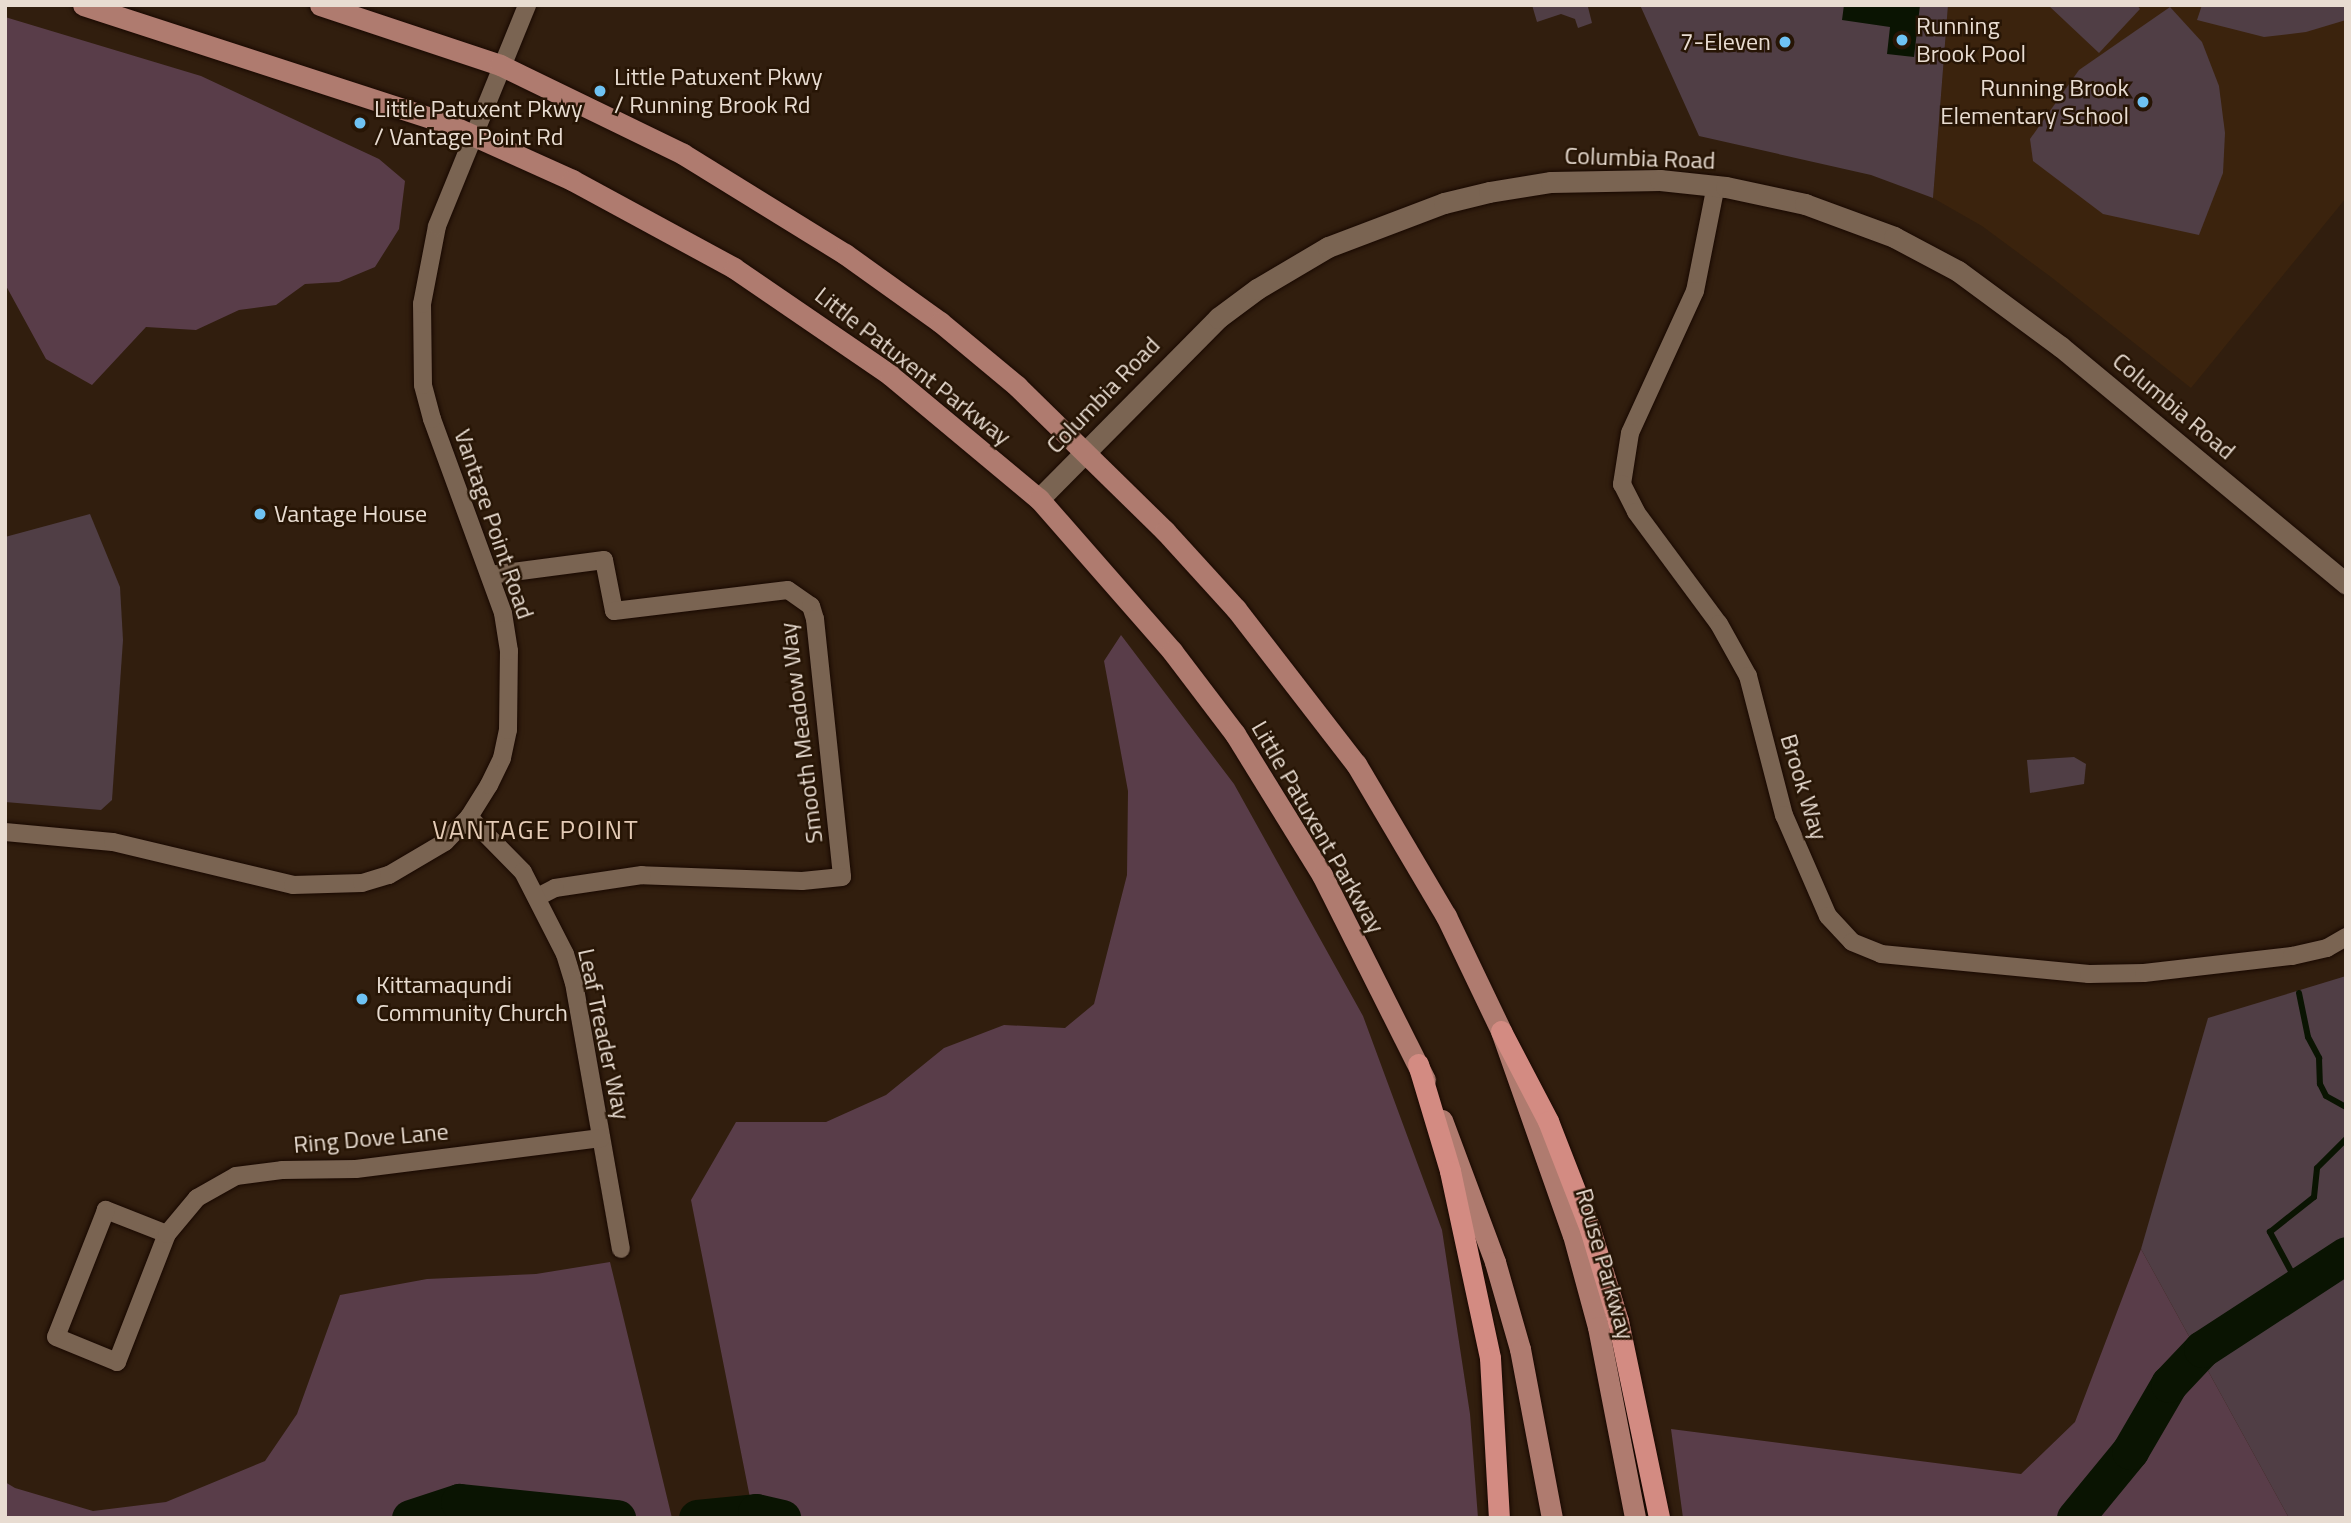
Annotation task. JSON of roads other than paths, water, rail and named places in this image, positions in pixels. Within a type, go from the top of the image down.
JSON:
[{"type":"highway","points":[[1501,1031],[1548,1122],[1590,1229],[1618,1321],[1659,1518]]},
{"type":"highway","points":[[1418,1064],[1450,1171],[1485,1332],[1497,1446],[1499,1518]]},
{"type":"main road","name":"Little Patuxent Parkway","points":[[83,5],[472,135],[656,222],[755,281],[890,375],[1039,499],[1172,651],[1235,734],[1322,875],[1418,1064]]},
{"type":"main road","name":"Little Patuxent Parkway","points":[[320,5],[500,65],[683,154],[835,247],[940,322],[1085,449],[1236,609],[1349,754],[1446,916],[1501,1031]]},
{"type":"main road","name":"Columbia Road","points":[[1039,499],[1085,449],[1218,318],[1268,281],[1328,247],[1444,203],[1489,191],[1613,179],[1716,185],[1836,214],[1894,237],[1958,271],[2061,346],[2346,584]]},
{"type":"main road","name":"Rouse Parkway","points":[[1501,1031],[1535,1127],[1598,1327],[1635,1518]]},
{"type":"main road","points":[[1418,1064],[1458,1156],[1520,1349],[1552,1518]]},
{"type":"street","name":"Vantage Point Road","points":[[5,832],[113,842],[293,885],[324,886],[389,875],[445,842],[469,817],[502,758],[508,730],[509,652],[490,575],[442,455],[423,385],[421,344],[427,267],[437,226],[500,65],[527,5]]},
{"type":"street","name":"Brook Way","points":[[1716,185],[1695,291],[1630,433],[1622,484],[1636,512],[1718,624],[1748,676],[1784,815],[1828,916],[1852,942],[1881,954],[2089,974],[2158,971],[2292,956],[2327,948],[2346,937]]},
{"type":"street","name":"Smooth Meadow Way","points":[[490,575],[604,560],[614,611],[788,590],[811,606],[815,619],[842,877],[802,881],[642,874],[555,888],[539,896]]},
{"type":"street","name":"Leaf Treader Way","points":[[469,817],[523,872],[539,896],[574,983],[621,1249]]},
{"type":"street","name":"Ring Dove Lane","points":[[167,1234],[106,1210],[55,1337],[117,1362],[167,1234],[197,1198],[215,1186],[254,1172],[356,1169],[601,1138]]},
{"type":"waterway","points":[[2299,993],[2308,1037],[2319,1058],[2320,1084],[2326,1096],[2346,1107]]},
{"type":"waterway","points":[[2300,1288],[2270,1232],[2314,1197],[2317,1168],[2346,1139]]},
{"type":"waterway","points":[[2075,1518],[2130,1451],[2169,1384],[2202,1349],[2346,1255]]},
{"type":"waterway","points":[[410,1518],[459,1502],[617,1518]]},
{"type":"waterway","points":[[697,1518],[756,1512],[782,1518]]},
{"type":"place","name":"Running Brook Pool","points":[[1902,40]]},
{"type":"place","name":"7-Eleven","points":[[1785,42]]},
{"type":"place","name":"Little Patuxent Pkwy / Running Brook Rd","points":[[600,91]]},
{"type":"place","name":"Running Brook Elementary School","points":[[2143,102]]},
{"type":"place","name":"Little Patuxent Pkwy / Vantage Point Rd","points":[[360,123]]},
{"type":"place","name":"Vantage House","points":[[260,514]]},
{"type":"place","name":"Kittamaqundi Community Church","points":[[362,999]]},
{"type":"district","name":"VANTAGE POINT","points":[[536,830]]}]
